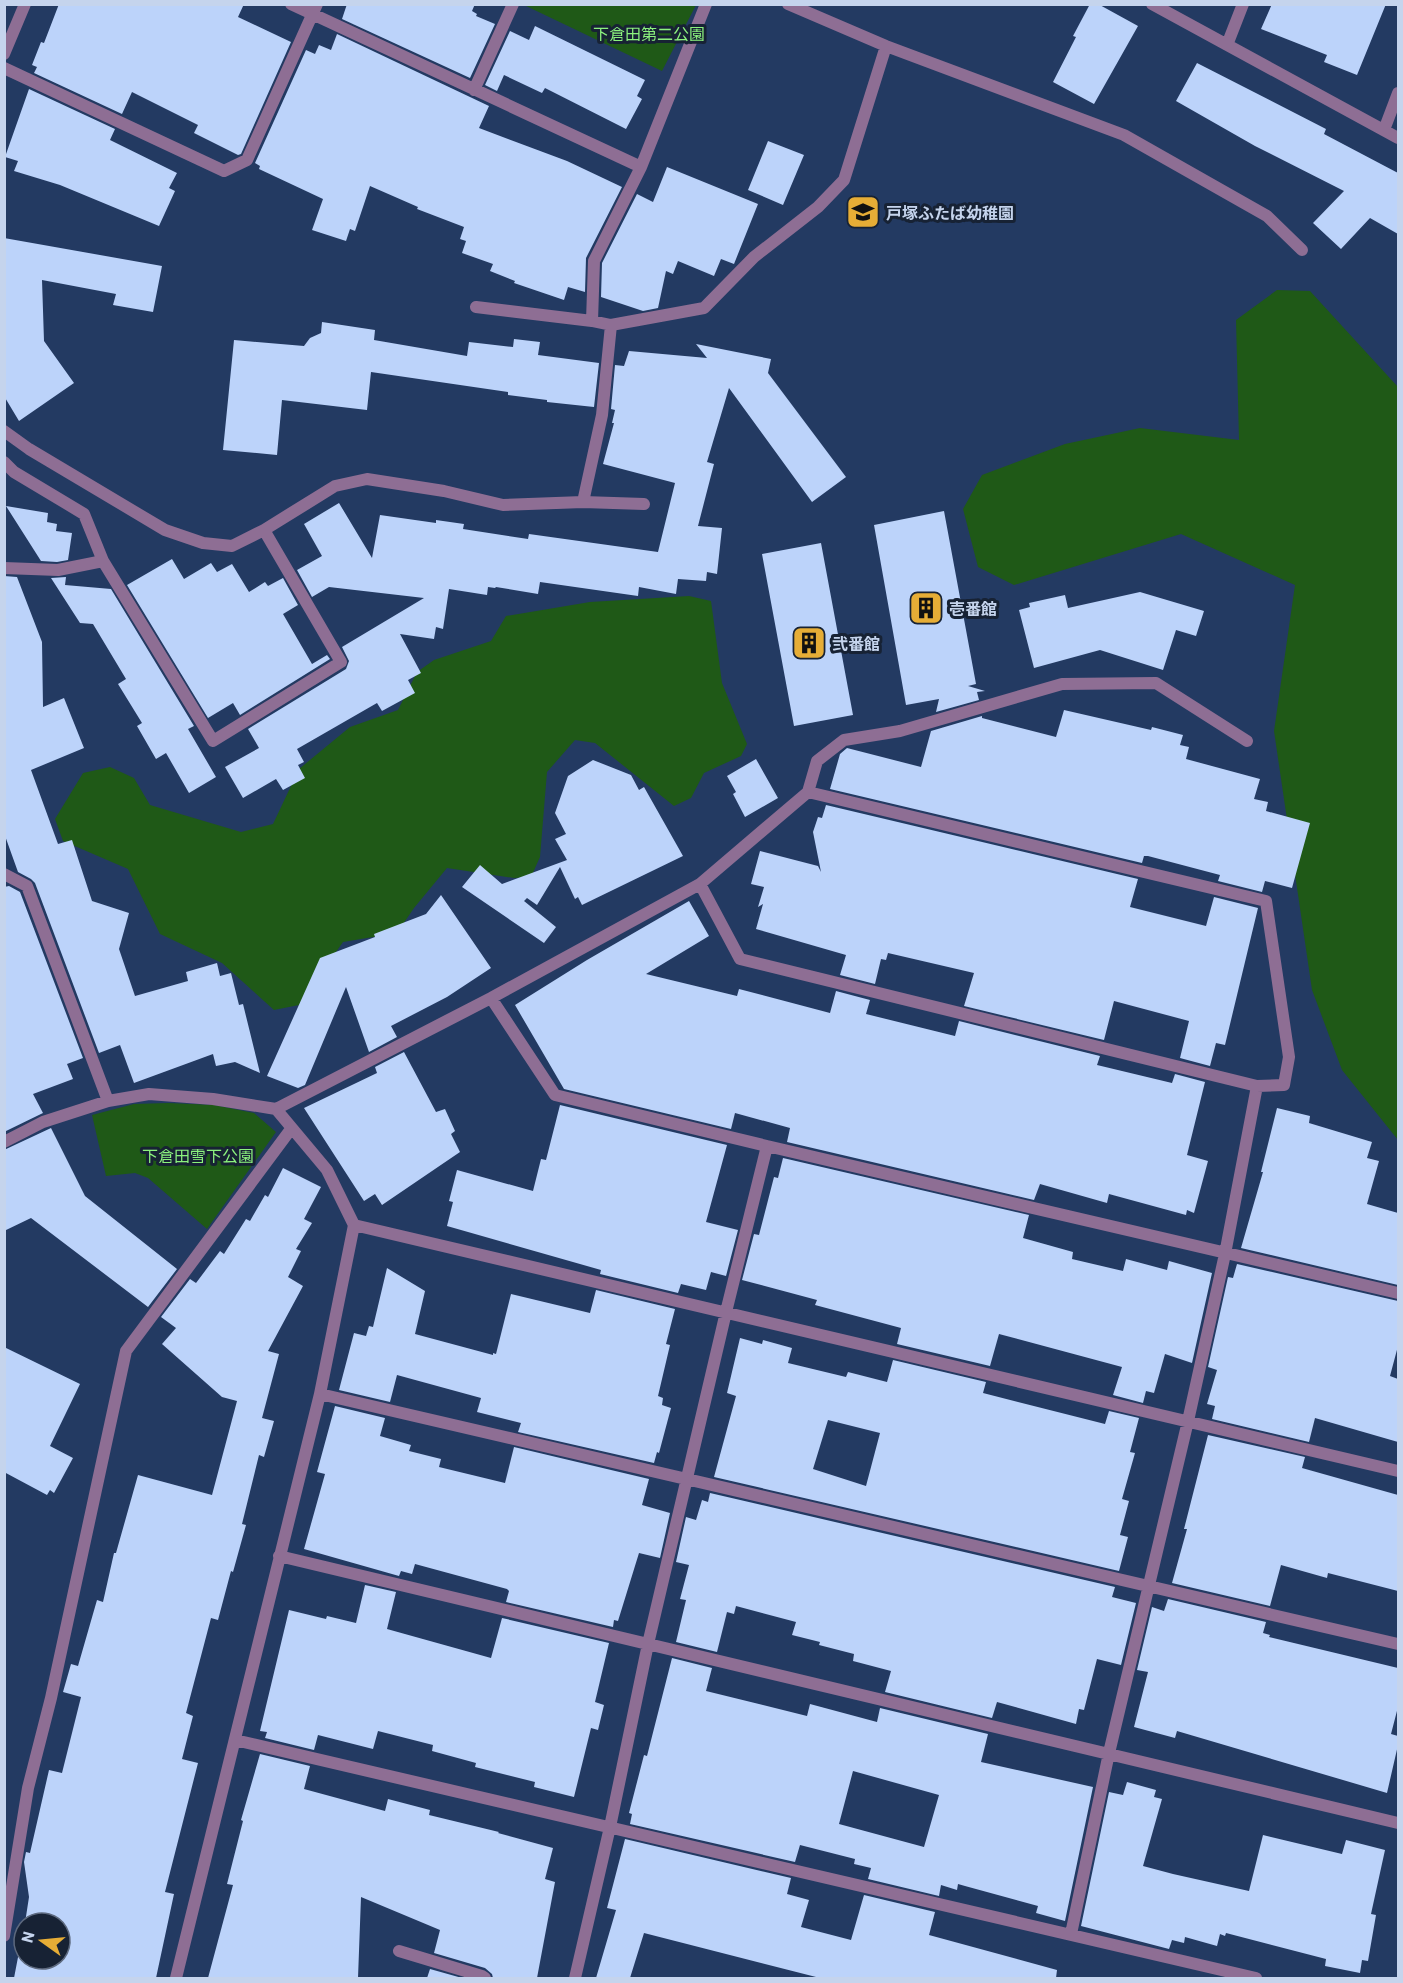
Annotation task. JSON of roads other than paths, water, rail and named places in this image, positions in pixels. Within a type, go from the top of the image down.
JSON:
[{"type":"street","points":[[4,54],[25,4]]},
{"type":"street","points":[[291,4],[315,10],[474,90],[641,167]]},
{"type":"street","points":[[474,90],[513,4]]},
{"type":"street","points":[[592,321],[594,261],[641,167],[706,4]]},
{"type":"street","points":[[789,4],[885,46],[1124,135],[1267,216],[1302,250]]},
{"type":"street","points":[[1152,4],[1398,138]]},
{"type":"street","points":[[1227,45],[1243,4]]},
{"type":"street","points":[[4,69],[224,171],[247,160],[315,10]]},
{"type":"street","points":[[476,307],[611,325],[704,308],[754,257],[818,207],[844,180],[885,46]]},
{"type":"street","points":[[1384,130],[1398,93]]},
{"type":"street","points":[[583,502],[602,415],[611,325]]},
{"type":"street","points":[[4,431],[29,449],[165,531],[203,543],[232,546],[264,530],[335,486],[367,479],[444,491],[502,504],[583,502],[644,504]]},
{"type":"street","points":[[4,462],[14,472],[84,514],[103,561],[213,741],[341,662],[264,530]]},
{"type":"street","points":[[4,568],[58,570],[103,561]]},
{"type":"street","points":[[4,1142],[43,1122],[108,1101],[149,1094],[213,1099],[276,1109],[491,998],[700,884],[808,792],[817,762],[844,740],[900,731],[1062,684],[1156,683],[1246,741]]},
{"type":"street","points":[[700,884],[740,959],[1257,1086],[1284,1084],[1289,1057],[1266,901],[808,792]]},
{"type":"street","points":[[4,874],[27,886],[108,1101]]},
{"type":"street","points":[[491,998],[555,1095],[1398,1293]]},
{"type":"street","points":[[1071,1934],[1109,1753],[1225,1254],[1257,1086]]},
{"type":"street","points":[[176,1978],[320,1394],[354,1225],[327,1170],[276,1109]]},
{"type":"street","points":[[4,1936],[28,1788],[51,1698],[126,1351],[291,1129]]},
{"type":"street","points":[[575,1978],[610,1827],[648,1644],[767,1146]]},
{"type":"street","points":[[354,1225],[1398,1471]]},
{"type":"street","points":[[320,1394],[686,1481],[1398,1644]]},
{"type":"street","points":[[279,1556],[1398,1823]]},
{"type":"street","points":[[235,1740],[1256,1978]]},
{"type":"street","points":[[399,1951],[485,1978]]},
{"type":"place","name":"戸塚ふたば幼稚園","points":[[863,212]]},
{"type":"place","name":"壱番館","points":[[926,608]]},
{"type":"place","name":"弐番館","points":[[809,643]]},
{"type":"park label","name":"下倉田第二公園","points":[[649,33]]},
{"type":"park label","name":"下倉田雪下公園","points":[[198,1155]]}]
